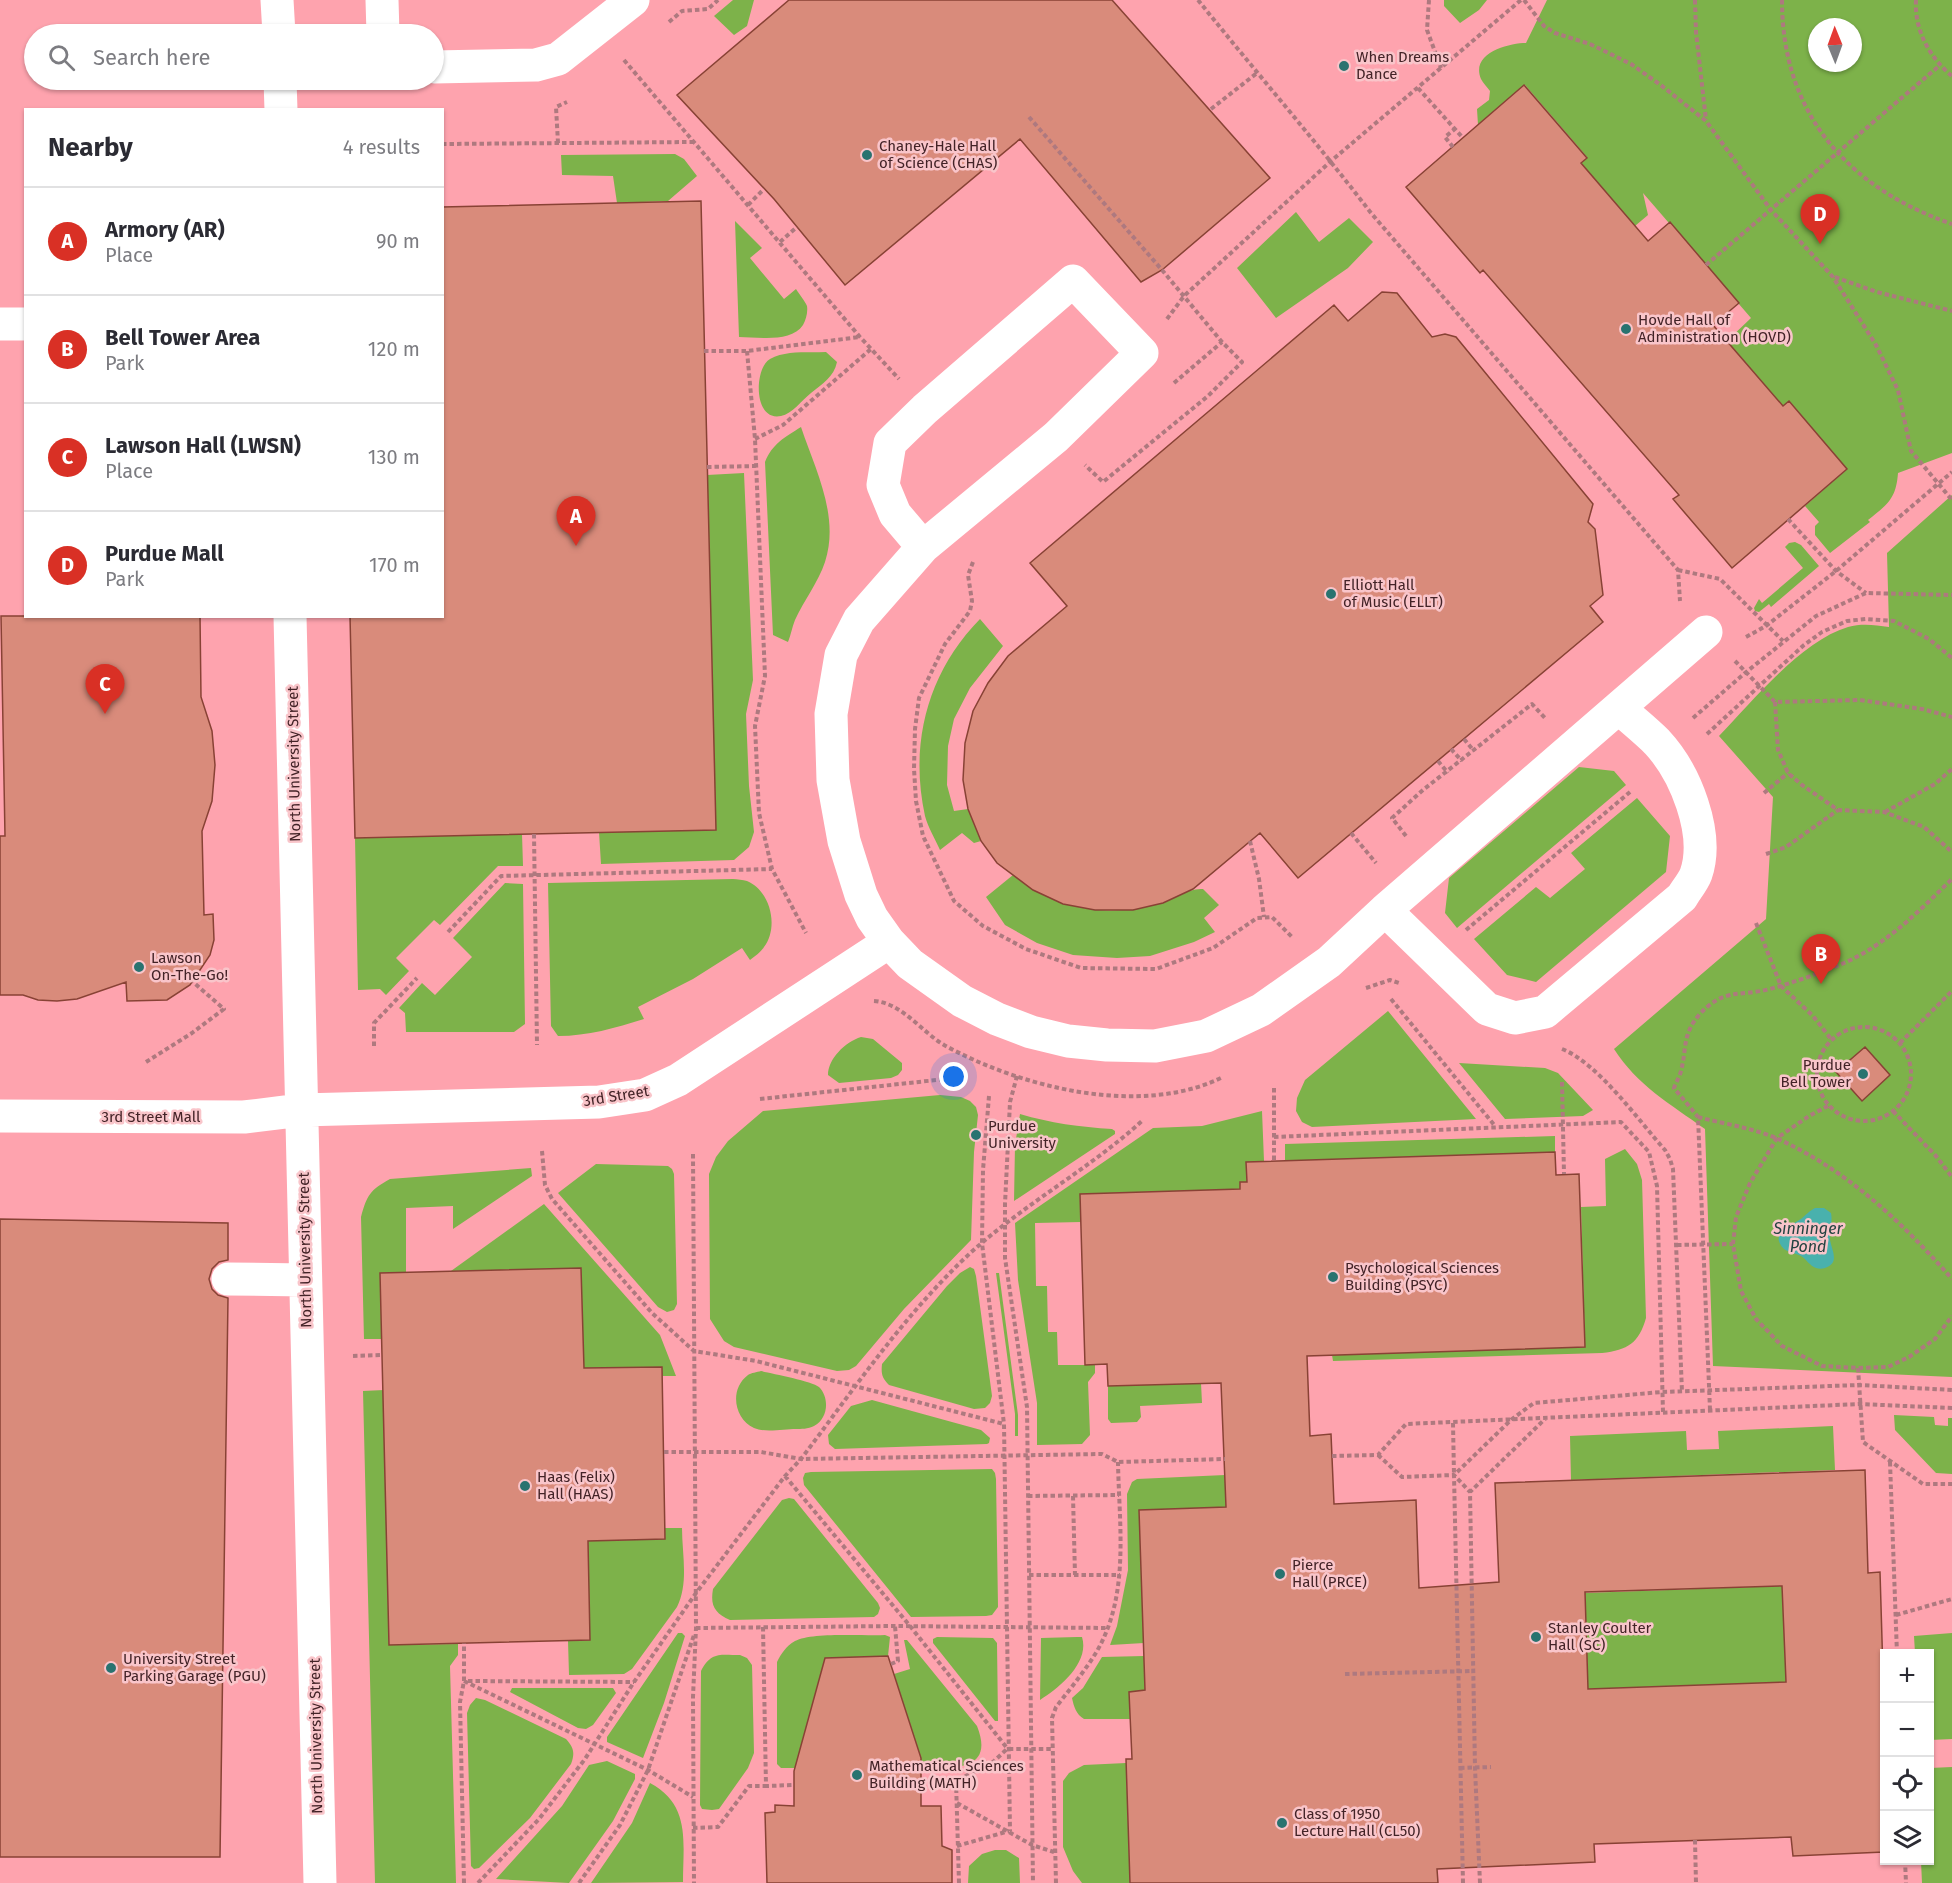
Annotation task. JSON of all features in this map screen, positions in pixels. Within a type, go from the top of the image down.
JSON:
[{"type":"street","points":[[277,0],[278,24]]},
{"type":"street","points":[[382,0],[383,24]]},
{"type":"street","points":[[444,67],[536,65],[558,59],[633,0]]},
{"type":"street","points":[[280,90],[281,108]]},
{"type":"street","points":[[923,547],[895,514],[883,485],[890,443],[925,409],[1073,281],[1142,353],[1056,437],[923,547],[859,620],[841,655],[831,714],[833,780],[844,841],[861,895],[872,918],[889,942],[910,963],[962,1001],[1031,1032],[1068,1041],[1155,1046],[1206,1036],[1261,1010],[1329,962],[1385,910],[1706,632]]},
{"type":"street","points":[[0,324],[24,324]]},
{"type":"street","name":"North University Street","points":[[290,618],[320,1883]]},
{"type":"street","points":[[1385,910],[1433,960],[1486,1009],[1515,1018],[1545,1012],[1682,897],[1696,874],[1699,852],[1699,829],[1692,799],[1658,743],[1619,708]]},
{"type":"street","name":"3rd Street","points":[[301,1110],[599,1102],[645,1095],[678,1080],[889,942]]},
{"type":"street","name":"3rd Street Mall","points":[[0,1116],[244,1117],[301,1110]]},
{"type":"street","points":[[228,1278],[305,1280]]},
{"type":"path","points":[[1198,0],[1371,213],[1678,570],[1680,611]]},
{"type":"path","points":[[1429,0],[1427,30],[1441,68]]},
{"type":"path","points":[[1142,353],[1184,296],[1331,161],[1523,0],[1544,26],[1555,33],[1590,44],[1631,64],[1706,121],[1771,210],[1833,277],[1876,345],[1898,390],[1911,450],[1952,500]]},
{"type":"path","points":[[1695,0],[1696,32],[1706,121]]},
{"type":"path","points":[[1782,0],[1784,45],[1804,106],[1821,134],[1862,177],[1890,197],[1920,213],[1952,224]]},
{"type":"path","points":[[1916,0],[1916,11],[1923,40],[1939,66],[1952,76]]},
{"type":"path","points":[[596,30],[860,337],[925,409]]},
{"type":"path","points":[[1706,265],[1939,66]]},
{"type":"path","points":[[1211,109],[1257,73]]},
{"type":"path","points":[[1418,88],[1463,138]]},
{"type":"path","points":[[1029,117],[1222,342],[1242,362],[1208,396],[1116,471]]},
{"type":"path","points":[[1453,147],[1445,138],[1456,128]]},
{"type":"path","points":[[444,144],[693,142]]},
{"type":"path","points":[[748,205],[764,189]]},
{"type":"path","points":[[780,242],[796,227]]},
{"type":"path","points":[[1833,277],[1877,292],[1952,310]]},
{"type":"path","points":[[704,351],[747,351],[860,337]]},
{"type":"path","points":[[1169,387],[1222,342]]},
{"type":"path","points":[[755,438],[783,425],[871,349]]},
{"type":"path","points":[[747,351],[755,438],[765,676],[755,726],[759,813],[772,869],[806,933]]},
{"type":"path","points":[[707,467],[756,466]]},
{"type":"path","points":[[1745,638],[1766,626],[1836,571],[1952,472]]},
{"type":"path","points":[[1788,519],[1836,571],[1866,593]]},
{"type":"path","points":[[974,558],[968,575],[972,601],[969,611],[945,644],[919,698],[915,729],[916,801],[923,836],[954,901],[983,926],[1018,944],[1081,968],[1156,969],[1213,948],[1257,918],[1264,917],[1272,917],[1296,942]]},
{"type":"path","points":[[1658,743],[1700,713],[1745,672],[1816,616],[1866,593],[1952,595]]},
{"type":"path","points":[[1707,734],[1804,645],[1822,632],[1847,621],[1866,619],[1894,621],[1929,639],[1952,658]]},
{"type":"path","points":[[1731,657],[1775,702],[1778,750],[1788,773],[1838,810],[1884,812],[1924,827],[1952,852]]},
{"type":"path","points":[[1775,702],[1860,700],[1952,717]]},
{"type":"path","points":[[1411,842],[1392,818],[1423,790],[1448,773],[1532,704],[1550,723]]},
{"type":"path","points":[[1464,739],[1474,751]]},
{"type":"path","points":[[1451,749],[1462,761]]},
{"type":"path","points":[[1438,761],[1448,773]]},
{"type":"path","points":[[1884,812],[1935,784],[1952,769]]},
{"type":"path","points":[[1764,793],[1788,773]]},
{"type":"path","points":[[1462,933],[1630,792]]},
{"type":"path","points":[[1767,854],[1786,847],[1838,810]]},
{"type":"path","points":[[1352,833],[1381,868]]},
{"type":"path","points":[[534,834],[537,1045]]},
{"type":"path","points":[[1250,841],[1259,879],[1264,917]]},
{"type":"path","points":[[448,932],[501,876],[534,877],[772,869]]},
{"type":"path","points":[[1952,879],[1915,916],[1884,941],[1846,962],[1781,986],[1731,994],[1713,1002],[1690,1027],[1684,1046],[1682,1071],[1674,1088],[1698,1117],[1777,1138],[1832,1169],[1896,1219],[1952,1279]]},
{"type":"path","points":[[1756,923],[1781,986],[1812,1016],[1831,1039]]},
{"type":"path","points":[[374,1046],[374,1023],[417,978]]},
{"type":"path","points":[[146,1062],[192,1033],[224,1009],[193,981]]},
{"type":"path","points":[[1900,1043],[1952,991]]},
{"type":"path","points":[[1391,999],[1495,1127]]},
{"type":"path","points":[[1866,1027],[1890,1034],[1900,1043],[1909,1060],[1911,1079],[1909,1091],[1893,1111],[1881,1119],[1867,1122],[1846,1118],[1828,1106],[1820,1094],[1816,1080],[1821,1051],[1831,1039],[1841,1032],[1866,1027]]},
{"type":"path","points":[[1031,1032],[1010,1102],[1005,1258],[1027,1407],[1032,1883]]},
{"type":"path","points":[[1585,1063],[1609,1086],[1665,1150],[1673,1169],[1682,1392]]},
{"type":"path","points":[[760,1099],[946,1079]]},
{"type":"path","points":[[1562,1083],[1564,1174]]},
{"type":"path","points":[[1274,1088],[1274,1161]]},
{"type":"path","points":[[989,1096],[983,1170],[982,1243],[1004,1424],[1010,1831]]},
{"type":"path","points":[[1828,1106],[1777,1138],[1750,1183],[1736,1217],[1733,1244],[1741,1291],[1756,1319],[1782,1346],[1822,1366],[1858,1368],[1888,1367],[1909,1357],[1935,1339],[1952,1316]]},
{"type":"path","points":[[1893,1111],[1936,1156],[1952,1177]]},
{"type":"path","points":[[1698,1117],[1710,1410]]},
{"type":"path","points":[[478,1883],[539,1819],[594,1744],[696,1593],[912,1313],[982,1243],[1021,1210],[1123,1139],[1142,1121]]},
{"type":"path","points":[[1274,1137],[1621,1122],[1649,1152],[1657,1186],[1663,1412]]},
{"type":"path","points":[[542,1151],[545,1185],[552,1199],[652,1313],[694,1351],[756,1361],[1004,1424]]},
{"type":"path","points":[[693,1154],[696,1593],[693,1697],[693,1883]]},
{"type":"path","points":[[1677,1245],[1733,1244]]},
{"type":"path","points":[[353,1356],[382,1355]]},
{"type":"path","points":[[1858,1368],[1863,1442],[1923,1484],[1952,1484]]},
{"type":"path","points":[[1332,1456],[1378,1455],[1402,1477],[1454,1475],[1512,1419],[1534,1402],[1662,1392],[1858,1385],[1952,1390]]},
{"type":"path","points":[[1378,1455],[1406,1424],[1860,1404],[1952,1408]]},
{"type":"path","points":[[1470,1492],[1547,1417]]},
{"type":"path","points":[[1453,1423],[1463,1883]]},
{"type":"path","points":[[664,1452],[761,1452],[801,1459],[1102,1454],[1118,1462],[1225,1459]]},
{"type":"path","points":[[1056,1883],[1052,1718],[1056,1707],[1097,1650],[1115,1605],[1120,1575],[1118,1462]]},
{"type":"path","points":[[1890,1462],[1897,1649]]},
{"type":"path","points":[[1454,1475],[1470,1492],[1475,1768],[1480,1883]]},
{"type":"path","points":[[785,1476],[910,1626],[1007,1749]]},
{"type":"path","points":[[1028,1496],[1119,1495]]},
{"type":"path","points":[[1073,1496],[1075,1575]]},
{"type":"path","points":[[1029,1575],[1120,1575]]},
{"type":"path","points":[[1896,1615],[1952,1599]]},
{"type":"path","points":[[696,1628],[895,1626],[1107,1628]]},
{"type":"path","points":[[891,1664],[898,1661],[895,1626]]},
{"type":"path","points":[[763,1627],[766,1786]]},
{"type":"path","points":[[579,1883],[620,1825],[648,1770],[696,1628]]},
{"type":"path","points":[[464,1643],[464,1681],[460,1702],[464,1883]]},
{"type":"path","points":[[1344,1674],[1473,1671]]},
{"type":"path","points":[[464,1681],[634,1682]]},
{"type":"path","points":[[464,1681],[648,1770],[693,1797]]},
{"type":"path","points":[[921,1782],[956,1781],[993,1762],[1007,1749],[1053,1749]]},
{"type":"path","points":[[1460,1768],[1491,1767]]},
{"type":"path","points":[[956,1781],[958,1883]]},
{"type":"path","points":[[693,1828],[718,1827],[749,1786],[794,1785]]},
{"type":"path","points":[[957,1803],[1032,1845],[1054,1852]]},
{"type":"path","points":[[957,1846],[1010,1831]]},
{"type":"path","points":[[1695,1840],[1696,1883]]},
{"type":"path","points":[[1905,1865],[1906,1883]]},
{"type":"shaded area","name":"Purdue University","points":[[0,0],[1952,0],[1952,1883],[0,1883]]},
{"type":"green space","points":[[733,0],[754,0],[747,26],[734,35],[714,16]]},
{"type":"green space","points":[[1444,0],[1487,0],[1479,10],[1460,23],[1444,6]]},
{"type":"green space","points":[[1547,0],[1952,0],[1952,453],[1898,473],[1893,495],[1886,505],[1868,520],[1870,522],[1830,553],[1815,535],[1815,526],[1819,522],[1805,506],[1847,469],[1789,401],[1783,406],[1727,341],[1751,318],[1643,193],[1648,215],[1635,226],[1581,163],[1587,157],[1525,85],[1478,125],[1477,109],[1489,100],[1490,91],[1481,79],[1479,70],[1481,62],[1493,51],[1510,45],[1526,43]]},
{"type":"green space","points":[[675,154],[684,159],[697,176],[668,201],[617,203],[613,176],[562,175],[561,155]]},
{"type":"green space","points":[[1296,212],[1319,242],[1349,218],[1373,242],[1348,268],[1276,318],[1237,268]]},
{"type":"green space","points":[[735,221],[762,248],[750,258],[784,299],[796,289],[806,304],[807,313],[798,331],[774,338],[739,337]]},
{"type":"green space","points":[[826,352],[837,362],[827,380],[785,415],[772,416],[765,411],[761,403],[759,383],[765,364],[770,359],[790,353]]},
{"type":"green space","points":[[801,427],[824,493],[830,527],[829,545],[822,570],[802,605],[788,642],[773,635],[765,462],[775,446]]},
{"type":"green space","points":[[744,473],[753,680],[746,714],[749,786],[754,832],[749,847],[734,860],[601,864],[599,832],[707,475]]},
{"type":"green space","points":[[1952,495],[1952,1377],[1713,1366],[1705,1129],[1644,1084],[1614,1049],[1766,919],[1773,797],[1719,736],[1795,658],[1830,634],[1853,626],[1889,627],[1887,553]]},
{"type":"green space","points":[[1795,542],[1801,545],[1819,566],[1771,607],[1769,604],[1759,612],[1755,611],[1754,608],[1759,599],[1762,603],[1803,568],[1785,547]]},
{"type":"green space","points":[[980,619],[1003,646],[970,688],[954,719],[948,746],[947,785],[954,811],[968,809],[981,841],[974,843],[962,833],[940,850],[925,816],[921,789],[922,736],[927,710],[947,662]]},
{"type":"green space","points":[[1579,767],[1614,771],[1626,785],[1457,928],[1445,913],[1449,878]]},
{"type":"green space","points":[[1637,798],[1670,836],[1666,872],[1536,982],[1507,975],[1474,939],[1536,887],[1550,898],[1585,869],[1571,853]]},
{"type":"green space","points":[[522,834],[523,866],[498,866],[440,925],[434,920],[396,958],[409,971],[386,995],[380,989],[358,990],[355,838]]},
{"type":"green space","points":[[1013,875],[1030,887],[1065,903],[1101,910],[1139,908],[1192,890],[1203,889],[1219,905],[1204,918],[1215,932],[1194,942],[1150,956],[1117,958],[1073,955],[1037,943],[1005,925],[986,897]]},
{"type":"green space","points":[[733,879],[747,881],[755,886],[767,901],[772,920],[771,930],[769,939],[760,952],[750,960],[742,948],[693,979],[638,1007],[644,1019],[591,1033],[558,1036],[551,1026],[548,883]]},
{"type":"green space","points":[[505,883],[523,884],[525,1024],[514,1032],[406,1032],[405,1013],[399,1008],[422,983],[435,995],[472,957],[453,938]]},
{"type":"green space","points":[[1388,1011],[1476,1119],[1312,1127],[1302,1122],[1296,1111],[1297,1098],[1305,1080]]},
{"type":"green space","points":[[861,1037],[873,1039],[902,1063],[902,1070],[898,1075],[891,1078],[839,1083],[828,1075],[831,1063],[838,1052]]},
{"type":"green space","points":[[1459,1063],[1545,1068],[1558,1073],[1593,1110],[1583,1116],[1505,1119]]},
{"type":"green space","points":[[940,1095],[961,1097],[970,1101],[976,1107],[978,1115],[974,1152],[971,1240],[904,1309],[856,1366],[849,1370],[837,1371],[734,1347],[724,1341],[710,1319],[709,1174],[716,1157],[728,1141],[763,1111]]},
{"type":"green space","points":[[1262,1111],[1264,1161],[1246,1162],[1247,1182],[1240,1189],[1080,1194],[1081,1222],[1035,1223],[1036,1286],[1047,1286],[1048,1332],[1057,1332],[1058,1365],[1095,1365],[1095,1373],[1088,1382],[1090,1435],[1082,1444],[1037,1445],[1037,1403],[1018,1280],[1015,1223],[1153,1128],[1202,1126]]},
{"type":"green space","points":[[1020,1114],[1065,1124],[1112,1129],[1115,1134],[1014,1201],[1015,1145]]},
{"type":"green space","points":[[1555,1136],[1555,1152],[1285,1161],[1285,1144]]},
{"type":"green space","points":[[1625,1149],[1637,1164],[1642,1180],[1646,1318],[1640,1334],[1631,1344],[1619,1350],[1602,1353],[1333,1361],[1332,1355],[1585,1347],[1581,1207],[1606,1206],[1605,1159]]},
{"type":"green space","points":[[596,1164],[668,1166],[672,1169],[674,1174],[677,1304],[674,1310],[667,1312],[658,1307],[558,1193]]},
{"type":"green space","points":[[531,1168],[532,1176],[453,1229],[453,1206],[406,1208],[406,1272],[380,1273],[382,1339],[364,1339],[361,1217],[365,1203],[374,1190],[390,1179]]},
{"type":"green space","points":[[544,1204],[660,1335],[676,1376],[662,1376],[661,1367],[589,1368],[584,1388],[581,1268],[451,1271]]},
{"type":"green space","points":[[970,1267],[974,1269],[976,1276],[992,1396],[990,1403],[985,1408],[974,1409],[889,1385],[882,1376],[882,1364],[947,1286]]},
{"type":"green space","points":[[996,1273],[999,1273],[1018,1415],[1018,1436],[1015,1436],[1015,1414]]},
{"type":"green space","points":[[761,1371],[819,1387],[825,1397],[826,1408],[819,1423],[807,1428],[769,1431],[747,1424],[738,1411],[736,1403],[738,1388],[748,1375]]},
{"type":"green space","points":[[1201,1383],[1202,1403],[1140,1406],[1141,1417],[1137,1422],[1111,1423],[1108,1419],[1108,1386]]},
{"type":"green space","points":[[384,1390],[390,1645],[458,1644],[458,1655],[450,1666],[456,1883],[375,1883],[363,1391]]},
{"type":"green space","points":[[872,1400],[981,1430],[990,1438],[989,1443],[835,1449],[829,1444],[828,1435],[851,1406]]},
{"type":"green space","points":[[1894,1415],[1934,1417],[1935,1425],[1948,1426],[1948,1418],[1952,1418],[1952,1474],[1936,1473],[1895,1430]]},
{"type":"green space","points":[[1833,1426],[1835,1470],[1571,1480],[1570,1436],[1686,1431],[1687,1450],[1719,1449],[1718,1431]]},
{"type":"green space","points":[[992,1469],[996,1479],[998,1607],[992,1615],[986,1616],[911,1617],[804,1485],[803,1478],[805,1473],[811,1472]]},
{"type":"green space","points":[[1225,1475],[1246,1507],[1139,1510],[1144,1643],[1110,1645],[1117,1626],[1128,1570],[1127,1494],[1132,1482],[1137,1479]]},
{"type":"green space","points":[[794,1499],[878,1603],[880,1608],[874,1617],[730,1620],[715,1608],[712,1600],[713,1589],[782,1500]]},
{"type":"green space","points":[[587,1520],[594,1541],[665,1539],[665,1528],[682,1528],[684,1578],[681,1598],[677,1607],[632,1669],[624,1674],[569,1675],[568,1641],[590,1640]]},
{"type":"green space","points":[[1782,1586],[1786,1682],[1588,1689],[1585,1593]]},
{"type":"green space","points":[[678,1633],[685,1636],[664,1703],[643,1758],[607,1742],[607,1737]]},
{"type":"green space","points":[[1952,1633],[1952,1739],[1934,1740],[1934,1649],[1915,1649],[1914,1636]]},
{"type":"green space","points":[[885,1635],[890,1637],[888,1656],[825,1658],[799,1753],[802,1768],[781,1768],[777,1764],[777,1662],[784,1650],[795,1641],[813,1636]]},
{"type":"green space","points":[[937,1637],[993,1638],[997,1643],[998,1721],[995,1721],[933,1643],[933,1639]]},
{"type":"green space","points":[[1082,1637],[1081,1656],[1071,1674],[1056,1689],[1040,1700],[1041,1638]]},
{"type":"green space","points":[[904,1640],[907,1640],[977,1726],[981,1742],[980,1754],[974,1761],[952,1767],[913,1767],[919,1752],[894,1674],[910,1669]]},
{"type":"green space","points":[[740,1655],[747,1658],[752,1665],[754,1753],[748,1768],[719,1809],[702,1809],[700,1805],[701,1671],[713,1657]]},
{"type":"green space","points":[[1144,1656],[1145,1690],[1129,1692],[1130,1719],[1084,1719],[1079,1715],[1072,1698],[1083,1688],[1102,1657]]},
{"type":"green space","points":[[512,1688],[613,1688],[616,1693],[593,1725],[586,1729],[578,1728],[510,1692]]},
{"type":"green space","points":[[476,1698],[485,1700],[566,1739],[573,1754],[571,1764],[530,1818],[479,1868],[474,1869],[471,1866],[467,1713]]},
{"type":"green space","points":[[607,1761],[635,1774],[635,1779],[613,1821],[569,1883],[496,1879],[562,1806],[589,1765]]},
{"type":"green space","points":[[1126,1763],[1130,1883],[1082,1883],[1073,1871],[1063,1847],[1063,1781],[1069,1773],[1084,1765]]},
{"type":"green space","points":[[1952,1767],[1952,1883],[1922,1883],[1921,1865],[1934,1865],[1934,1768]]},
{"type":"green space","points":[[650,1783],[663,1792],[678,1813],[683,1839],[683,1882],[591,1883],[632,1823]]},
{"type":"green space","points":[[995,1850],[1006,1850],[1019,1858],[1020,1883],[968,1883],[969,1866],[982,1854]]},
{"type":"water","name":"Sinninger Pond","points":[[1815,1208],[1824,1208],[1831,1213],[1830,1240],[1834,1260],[1830,1266],[1822,1269],[1814,1267],[1801,1256],[1784,1249],[1779,1238],[1783,1230]]},
{"type":"building","name":"Chaney-Hale Hall of Science (CHAS)","points":[[789,0],[1112,0],[1270,178],[1162,270],[1141,282],[1020,139],[845,285],[774,199],[677,95]]},
{"type":"building","name":"Hovde Hall of Administration (HOVD)","points":[[1524,85],[1587,158],[1581,163],[1648,241],[1670,222],[1739,303],[1713,325],[1783,406],[1789,401],[1847,469],[1732,568],[1673,499],[1679,495],[1483,270],[1480,273],[1406,187]]},
{"type":"building","points":[[701,201],[716,830],[355,838],[350,618],[444,618],[444,207]]},
{"type":"building","name":"Elliott Hall of Music (ELLT)","points":[[1382,292],[1397,293],[1432,337],[1445,334],[1456,337],[1593,504],[1588,522],[1595,529],[1603,595],[1590,606],[1603,622],[1298,878],[1260,833],[1193,889],[1163,903],[1133,910],[1095,910],[1063,904],[1033,890],[997,863],[981,841],[968,809],[963,780],[965,743],[973,711],[988,683],[1008,656],[1067,606],[1030,563],[1334,305],[1348,321]]},
{"type":"building","points":[[1,616],[200,618],[201,697],[212,731],[215,765],[212,801],[202,831],[204,915],[213,914],[214,940],[210,955],[190,985],[167,1000],[127,1001],[126,982],[77,999],[57,1001],[38,1000],[23,995],[0,995],[0,836],[5,836]]},
{"type":"building","name":"Purdue Bell Tower","points":[[1865,1047],[1890,1075],[1862,1101],[1836,1072]]},
{"type":"building","points":[[1555,1152],[1556,1175],[1579,1174],[1585,1347],[1307,1356],[1310,1436],[1331,1434],[1334,1504],[1416,1500],[1419,1588],[1499,1582],[1495,1483],[1865,1470],[1868,1573],[1880,1572],[1882,1649],[1880,1649],[1880,1852],[1793,1856],[1791,1837],[1594,1844],[1595,1862],[1437,1869],[1438,1883],[1130,1883],[1126,1759],[1132,1759],[1129,1692],[1145,1690],[1139,1510],[1226,1507],[1221,1383],[1108,1386],[1107,1364],[1085,1365],[1080,1194],[1240,1189],[1240,1182],[1247,1182],[1246,1162]],"holes":[[[1782,1586],[1786,1682],[1588,1689],[1585,1592]]]},
{"type":"building","name":"University Street Parking Garage (PGU)","points":[[0,1219],[228,1223],[228,1260],[219,1262],[212,1269],[209,1279],[212,1289],[218,1295],[228,1298],[220,1857],[0,1857]]},
{"type":"building","name":"Haas (Felix) Hall (HAAS)","points":[[581,1268],[584,1368],[662,1367],[665,1539],[588,1541],[590,1640],[389,1645],[380,1273]]},
{"type":"building","name":"Mathematical Sciences Building (MATH)","points":[[888,1656],[921,1758],[921,1806],[941,1806],[942,1846],[952,1850],[952,1883],[767,1883],[765,1813],[775,1812],[775,1805],[794,1806],[794,1771],[825,1658]]},
{"type":"place","name":"When Dreams Dance","points":[[1344,66]]},
{"type":"place","name":"Chaney-Hale Hall of Science (CHAS)","points":[[867,155]]},
{"type":"place","name":"Purdue Mall","points":[[1820,244]]},
{"type":"place","name":"Hovde Hall of Administration (HOVD)","points":[[1626,329]]},
{"type":"place","name":"Armory (AR)","points":[[576,546]]},
{"type":"place","name":"Elliott Hall of Music (ELLT)","points":[[1331,594]]},
{"type":"place","name":"Lawson Hall (LWSN)","points":[[105,714]]},
{"type":"place","name":"Lawson On-The-Go!","points":[[139,967]]},
{"type":"place","name":"Bell Tower Area","points":[[1821,984]]},
{"type":"place","name":"Purdue Bell Tower","points":[[1863,1074]]},
{"type":"place","name":"Purdue University","points":[[976,1135]]},
{"type":"place","name":"Psychological Sciences Building (PSYC)","points":[[1333,1277]]},
{"type":"place","name":"Haas (Felix) Hall (HAAS)","points":[[525,1486]]},
{"type":"place","name":"Pierce Hall (PRCE)","points":[[1280,1574]]},
{"type":"place","name":"Stanley Coulter Hall (SC)","points":[[1536,1637]]},
{"type":"place","name":"University Street Parking Garage (PGU)","points":[[111,1668]]},
{"type":"place","name":"Mathematical Sciences Building (MATH)","points":[[857,1775]]},
{"type":"place","name":"Class of 1950 Lecture Hall (CL50)","points":[[1282,1823]]}]
